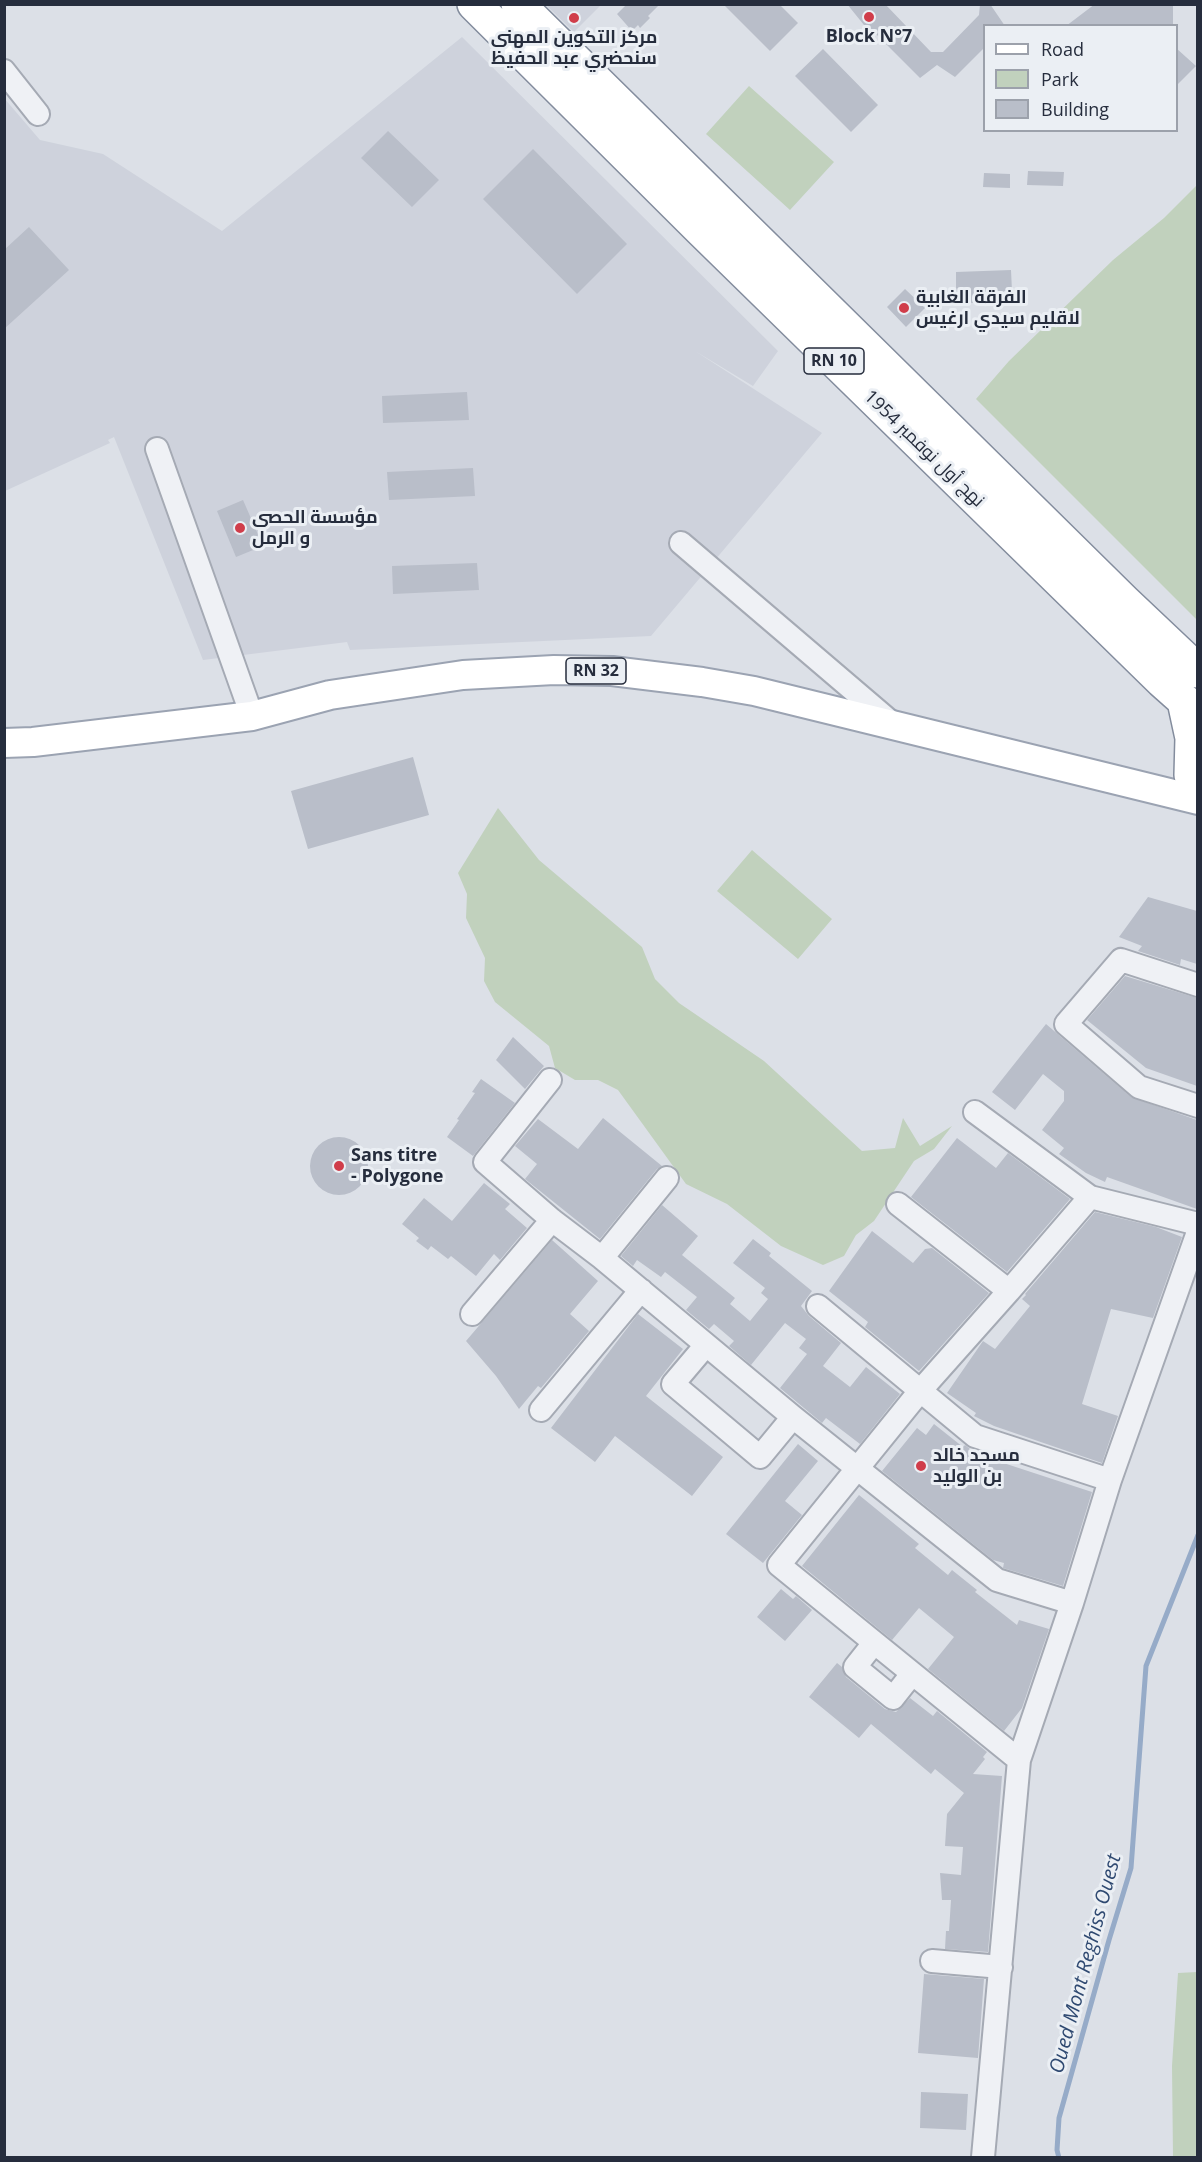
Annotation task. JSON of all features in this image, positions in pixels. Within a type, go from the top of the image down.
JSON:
[{"type":"highway","name":"نهج أول نوفمبر 1954","points":[[474,4],[708,238],[1191,707]]},
{"type":"highway","name":"نهج أول نوفمبر 1954","points":[[518,4],[1197,671]]},
{"type":"highway","points":[[1191,707],[1191,784]]},
{"type":"main road","name":"RN 32","points":[[4,743],[33,742],[252,716],[330,695],[463,675],[554,670],[612,671],[754,691],[893,724],[1191,784]]},
{"type":"street","points":[[4,71],[38,114]]},
{"type":"street","points":[[158,449],[252,716]]},
{"type":"street","points":[[681,543],[893,724]]},
{"type":"street","points":[[1197,985],[1121,960],[1066,1024],[1139,1087],[1197,1106]]},
{"type":"street","points":[[550,1080],[485,1162],[552,1220],[602,1258],[793,1417],[997,1581],[1072,1603]]},
{"type":"street","points":[[975,1113],[1090,1197],[1197,1224]]},
{"type":"street","points":[[602,1258],[667,1178]]},
{"type":"street","points":[[1019,1760],[779,1565],[920,1391],[1090,1197]]},
{"type":"street","points":[[898,1204],[1009,1291]]},
{"type":"street","points":[[472,1314],[552,1220]]},
{"type":"street","points":[[983,2157],[1019,1760],[1072,1603],[1110,1480],[1197,1232]]},
{"type":"street","points":[[541,1410],[641,1290]]},
{"type":"street","points":[[818,1306],[975,1436],[1110,1480]]},
{"type":"street","points":[[706,1345],[673,1384],[751,1450],[760,1457],[793,1417]]},
{"type":"street","points":[[874,1643],[855,1667],[893,1698],[912,1674]]},
{"type":"street","points":[[932,1961],[1001,1967]]},
{"type":"shaded area","name":"مركز التكوين المهني سنحضري عبد الحفيظ","points":[[546,5],[601,5],[574,32]]},
{"type":"shaded area","points":[[462,37],[778,351],[753,386],[695,351],[822,433],[651,636],[350,650],[347,642],[203,660],[114,437],[108,440],[110,443],[5,491],[4,98],[40,140],[103,154],[222,231]]},
{"type":"green space","points":[[749,86],[834,162],[790,210],[706,134]]},
{"type":"green space","points":[[1197,185],[1197,620],[976,399],[1009,361],[1113,260],[1164,218]]},
{"type":"green space","points":[[498,808],[539,860],[642,947],[655,979],[679,1003],[764,1061],[862,1151],[895,1148],[903,1118],[920,1146],[952,1126],[934,1149],[914,1161],[874,1221],[856,1235],[844,1256],[823,1265],[781,1246],[727,1204],[686,1184],[618,1090],[598,1080],[575,1080],[555,1068],[549,1046],[495,1002],[484,981],[485,958],[466,918],[467,894],[458,873]]},
{"type":"green space","points":[[752,850],[832,919],[798,959],[717,891]]},
{"type":"green space","points":[[1197,1972],[1197,2157],[1173,2157],[1172,2066],[1178,1973]]},
{"type":"building","points":[[627,4],[660,4],[640,28],[638,25],[632,31],[617,14]]},
{"type":"building","points":[[723,4],[779,4],[798,23],[770,51]]},
{"type":"building","points":[[847,4],[885,4],[931,52],[943,52],[979,15],[980,4],[990,4],[1004,24],[983,24],[983,49],[955,77],[937,65],[920,78],[870,28],[868,30]]},
{"type":"building","points":[[1095,4],[1173,4],[1173,24],[1069,24]]},
{"type":"building","points":[[823,49],[878,105],[851,132],[795,76]]},
{"type":"building","points":[[1178,50],[1196,66],[1178,84]]},
{"type":"building","points":[[388,131],[439,180],[412,207],[361,158]]},
{"type":"building","points":[[533,149],[627,244],[577,294],[483,199]]},
{"type":"building","points":[[1028,171],[1064,172],[1063,186],[1027,185]]},
{"type":"building","points":[[984,173],[1010,174],[1010,188],[983,187]]},
{"type":"building","points":[[29,227],[69,270],[4,329],[4,250]]},
{"type":"building","points":[[1011,270],[1012,291],[1004,291],[1005,302],[967,303],[966,292],[956,292],[956,272]]},
{"type":"building","points":[[905,289],[925,308],[906,327],[887,307]]},
{"type":"building","points":[[467,392],[469,420],[383,423],[382,396]]},
{"type":"building","points":[[473,468],[475,496],[389,500],[387,472]]},
{"type":"building","name":"مؤسسة الحصى و الرمل","points":[[243,500],[263,546],[236,557],[217,511]]},
{"type":"building","points":[[477,563],[479,590],[393,594],[392,566]]},
{"type":"building","points":[[413,757],[429,815],[308,849],[291,791]]},
{"type":"building","points":[[1148,897],[1197,911],[1197,964],[1181,959],[1180,965],[1138,951],[1142,946],[1119,937]]},
{"type":"building","points":[[1125,976],[1197,998],[1197,1086],[1146,1068],[1087,1020]]},
{"type":"building","points":[[1046,1024],[1131,1097],[1197,1120],[1197,1209],[1107,1177],[1105,1182],[1086,1173],[1059,1154],[1064,1148],[1042,1130],[1064,1101],[1064,1091],[1043,1074],[1015,1110],[992,1092]]},
{"type":"building","points":[[513,1037],[544,1066],[525,1089],[496,1060]]},
{"type":"building","points":[[481,1079],[515,1103],[473,1156],[447,1137],[475,1093],[472,1092]]},
{"type":"building","points":[[603,1118],[662,1166],[657,1169],[600,1239],[525,1179],[537,1164],[515,1146],[538,1119],[578,1149]]},
{"type":"building","name":"Sans titre - Polygone","points":[[339,1137],[350,1139],[363,1150],[368,1166],[366,1177],[355,1190],[339,1195],[328,1193],[315,1182],[310,1166],[312,1155],[323,1142]]},
{"type":"building","points":[[957,1138],[996,1168],[1008,1153],[1070,1199],[1007,1272],[911,1197]]},
{"type":"building","points":[[484,1183],[510,1204],[505,1209],[527,1228],[500,1260],[494,1254],[476,1276],[451,1256],[448,1259],[431,1246],[428,1250],[416,1241],[419,1238],[402,1224],[424,1198],[452,1221]]},
{"type":"building","points":[[662,1205],[698,1236],[682,1255],[735,1298],[730,1304],[750,1321],[768,1299],[761,1293],[765,1288],[733,1263],[753,1239],[771,1253],[769,1256],[812,1291],[801,1306],[809,1316],[841,1343],[823,1366],[850,1387],[866,1367],[900,1394],[860,1444],[826,1418],[822,1423],[780,1388],[807,1354],[799,1348],[806,1339],[785,1323],[751,1365],[729,1346],[734,1341],[714,1324],[709,1329],[686,1310],[697,1297],[665,1272],[661,1277],[637,1260],[633,1266],[621,1256]]},
{"type":"building","points":[[1095,1212],[1156,1227],[1182,1237],[1153,1318],[1111,1309],[1082,1404],[1118,1416],[1102,1463],[994,1426],[974,1416],[976,1413],[947,1393],[983,1341],[995,1349],[1030,1306],[1022,1299],[1025,1294]]},
{"type":"building","points":[[872,1231],[913,1263],[925,1249],[932,1248],[989,1293],[919,1371],[865,1327],[868,1322],[829,1291]]},
{"type":"building","points":[[552,1240],[598,1281],[570,1314],[589,1331],[541,1388],[538,1386],[519,1409],[496,1376],[466,1341]]},
{"type":"building","points":[[638,1314],[683,1349],[646,1396],[723,1457],[692,1496],[615,1436],[595,1462],[551,1428]]},
{"type":"building","points":[[934,1424],[963,1447],[965,1445],[976,1454],[1092,1492],[1063,1586],[1003,1568],[1004,1563],[993,1560],[882,1471],[917,1428],[926,1435]]},
{"type":"building","points":[[798,1444],[818,1461],[785,1501],[802,1515],[763,1563],[726,1534]]},
{"type":"building","points":[[859,1495],[919,1544],[915,1548],[948,1575],[952,1570],[977,1590],[975,1592],[1017,1625],[1019,1620],[1049,1629],[1022,1708],[1004,1731],[928,1669],[954,1637],[919,1608],[892,1640],[802,1566]]},
{"type":"building","points":[[781,1589],[793,1599],[796,1596],[812,1610],[785,1641],[757,1617]]},
{"type":"building","points":[[837,1663],[842,1667],[846,1677],[885,1709],[896,1712],[910,1698],[933,1716],[937,1711],[987,1752],[983,1757],[985,1759],[973,1774],[1002,1776],[988,1952],[945,1949],[951,1900],[942,1900],[940,1873],[961,1875],[963,1847],[945,1846],[947,1814],[964,1793],[935,1769],[931,1774],[871,1724],[859,1738],[809,1697]]},
{"type":"building","points":[[924,1974],[984,1979],[978,2058],[918,2053]]},
{"type":"building","points":[[921,2092],[968,2094],[966,2130],[920,2128]]},
{"type":"waterway","name":"Oued Mont Reghiss Ouest","points":[[1059,2158],[1057,2150],[1059,2118],[1131,1868],[1146,1666],[1198,1535]]},
{"type":"place","name":"Block N°7","points":[[869,17]]},
{"type":"place","name":"مركز التكوين المهني سنحضري عبد الحفيظ","points":[[574,18]]},
{"type":"place","name":"الفرقة الغابية لاقليم سيدي ارغيس","points":[[904,308]]},
{"type":"place","name":"مؤسسة الحصى و الرمل","points":[[240,528]]},
{"type":"place","name":"Sans titre - Polygone","points":[[339,1166]]},
{"type":"place","name":"مسجد خالد بن الوليد","points":[[921,1466]]}]
